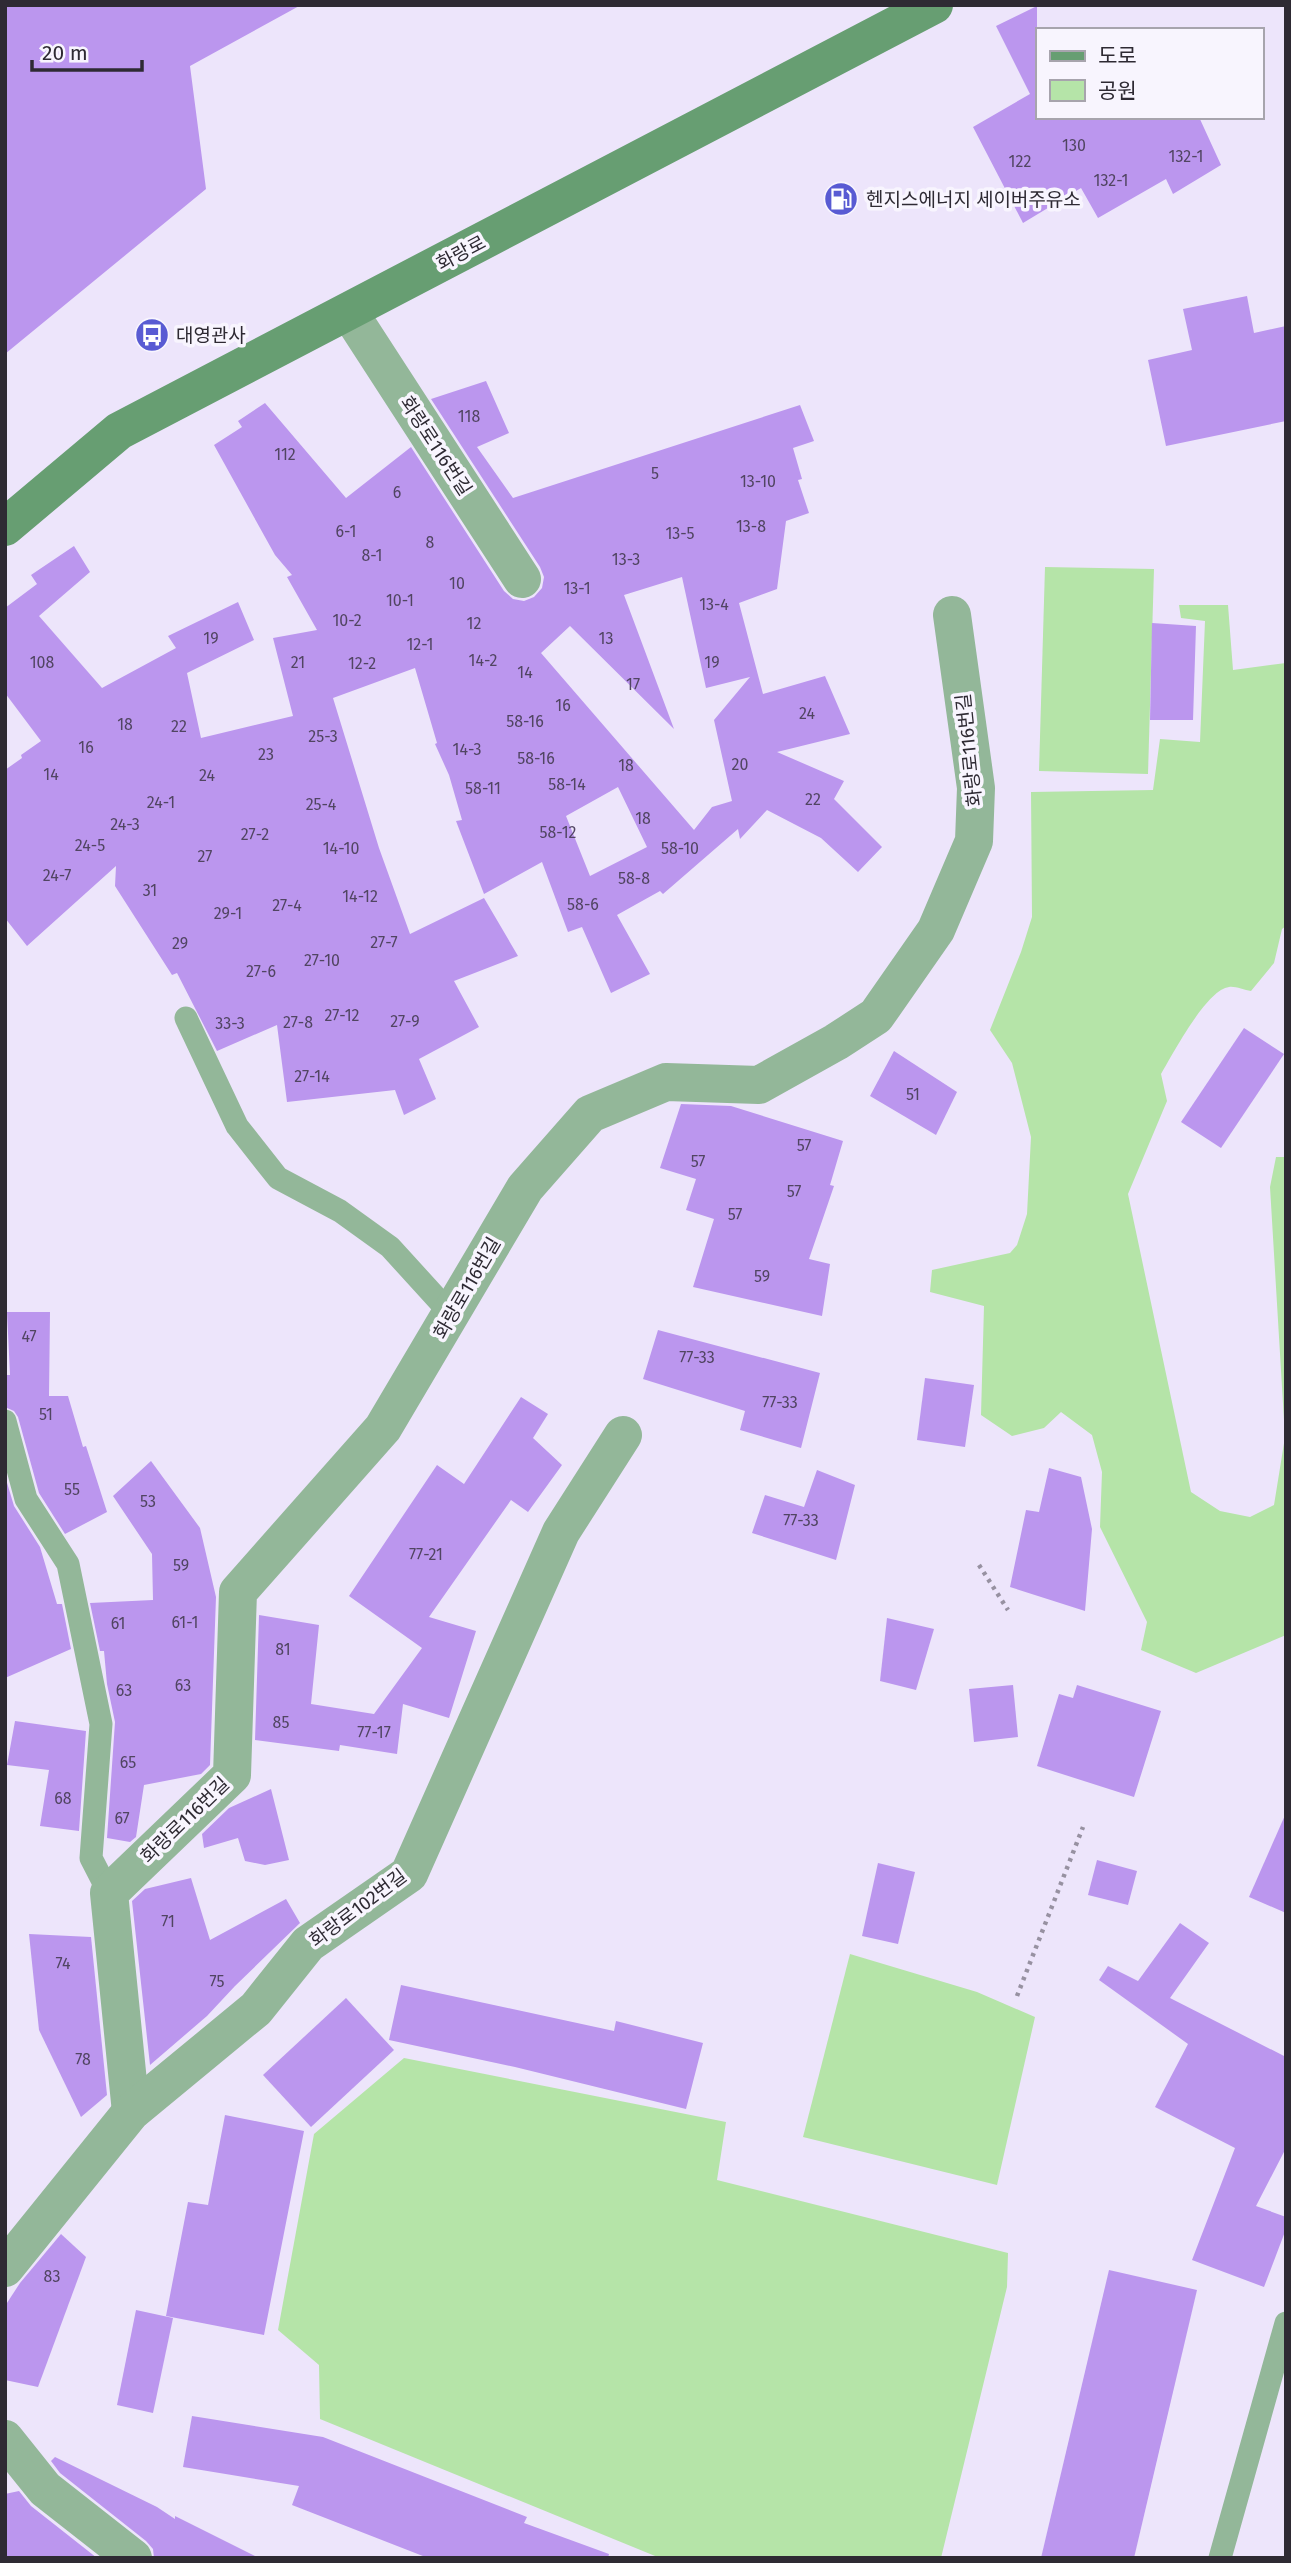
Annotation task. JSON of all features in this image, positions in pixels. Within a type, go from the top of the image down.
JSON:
[{"type":"main road","name":"화랑로","points":[[5,527],[119,432],[934,5]]},
{"type":"street","name":"화랑로116번길","points":[[349,312],[522,579]]},
{"type":"street","name":"화랑로116번길","points":[[110,1893],[232,1775],[238,1592],[383,1428],[525,1188],[590,1114],[666,1082],[759,1085],[876,1016],[936,930],[974,841],[976,788],[952,615]]},
{"type":"street","name":"화랑로102번길","points":[[5,2268],[131,2112],[256,2008],[308,1944],[409,1874],[561,1532],[623,1435]]},
{"type":"street","points":[[110,1893],[131,2112]]},
{"type":"street","points":[[5,2439],[45,2489],[133,2558]]},
{"type":"lane","points":[[186,1018],[237,1126],[278,1178],[340,1211],[390,1247],[451,1314]]},
{"type":"lane","points":[[5,1421],[26,1499],[68,1564],[101,1724],[91,1858],[110,1893]]},
{"type":"lane","points":[[1220,2558],[1286,2323]]},
{"type":"path","points":[[979,1565],[1008,1610]]},
{"type":"path","points":[[1017,1996],[1083,1827]]},
{"type":"green space","points":[[1045,567],[1154,569],[1148,774],[1039,771]]},
{"type":"green space","points":[[1179,605],[1228,605],[1233,670],[1286,663],[1286,926],[1282,929],[1274,963],[1251,991],[1229,987],[1220,991],[1210,999],[1173,1052],[1161,1074],[1167,1101],[1128,1194],[1191,1492],[1220,1511],[1250,1517],[1274,1505],[1285,1437],[1270,1187],[1276,1157],[1286,1157],[1286,1635],[1196,1673],[1141,1650],[1147,1622],[1100,1527],[1102,1472],[1092,1435],[1061,1412],[1044,1428],[1012,1436],[981,1415],[984,1306],[930,1292],[932,1270],[1010,1253],[1017,1245],[1027,1214],[1031,1137],[1012,1063],[990,1030],[1032,917],[1031,792],[1153,790],[1160,739],[1200,742],[1205,621],[1181,618]]},
{"type":"green space","points":[[850,1954],[977,1992],[1035,2017],[997,2185],[803,2137]]},
{"type":"green space","points":[[404,2058],[726,2122],[717,2180],[1008,2253],[1007,2287],[941,2558],[660,2558],[320,2419],[319,2365],[278,2330],[314,2134]]},
{"type":"building","points":[[5,5],[301,5],[190,66],[206,189],[5,354]]},
{"type":"building","points":[[1037,6],[1036,119],[1200,119],[1221,165],[1173,194],[1166,179],[1098,218],[1081,188],[1023,223],[973,127],[1030,94],[996,26]]},
{"type":"building","points":[[1247,296],[1254,333],[1286,326],[1286,421],[1166,446],[1148,360],[1192,350],[1183,309]]},
{"type":"building","points":[[486,381],[509,433],[477,447],[513,498],[800,405],[814,441],[793,448],[802,479],[798,480],[809,513],[786,521],[777,589],[739,603],[763,694],[825,676],[850,734],[777,752],[844,781],[834,799],[882,847],[858,872],[821,838],[767,810],[740,839],[738,829],[663,894],[660,891],[617,915],[650,974],[611,993],[582,927],[568,932],[542,862],[484,894],[456,821],[462,820],[449,775],[435,744],[437,743],[415,668],[333,698],[379,848],[410,934],[484,898],[518,956],[454,981],[479,1027],[419,1059],[436,1099],[404,1115],[395,1090],[287,1102],[277,1025],[217,1051],[177,973],[172,975],[115,886],[116,866],[27,946],[5,918],[5,770],[41,741],[5,693],[5,608],[37,584],[31,575],[74,546],[90,572],[39,616],[102,688],[176,648],[168,636],[238,602],[254,640],[187,673],[201,738],[293,716],[273,638],[317,630],[287,577],[292,575],[275,555],[214,445],[242,427],[238,421],[265,403],[346,498],[411,447],[504,591],[513,599],[524,601],[534,597],[542,588],[544,577],[540,567],[431,399]],"holes":[[[682,577],[706,688],[750,677],[714,720],[732,801],[712,807],[694,830],[541,653],[570,626],[674,729],[624,595]],[[618,787],[647,847],[590,876],[566,816]]]},
{"type":"building","points":[[1152,623],[1196,626],[1193,720],[1150,720]]},
{"type":"building","points":[[1244,1028],[1284,1054],[1221,1148],[1181,1122]]},
{"type":"building","points":[[894,1051],[957,1092],[936,1135],[870,1096]]},
{"type":"building","points":[[681,1104],[731,1106],[843,1141],[830,1185],[834,1186],[809,1259],[830,1264],[822,1316],[693,1287],[714,1219],[686,1210],[696,1179],[660,1168]]},
{"type":"building","points":[[7,1312],[50,1312],[49,1396],[68,1396],[107,1512],[65,1534],[39,1493],[18,1417],[14,1411],[5,1407],[5,1375],[10,1375]]},
{"type":"building","points":[[658,1330],[820,1373],[801,1448],[740,1430],[745,1411],[643,1379]]},
{"type":"building","points":[[925,1378],[974,1385],[965,1447],[917,1440]]},
{"type":"building","points":[[521,1397],[548,1414],[533,1438],[562,1465],[528,1512],[511,1500],[429,1617],[476,1631],[449,1718],[403,1704],[397,1754],[340,1745],[339,1751],[255,1740],[259,1615],[319,1625],[311,1704],[374,1714],[422,1648],[349,1596],[437,1465],[464,1484]]},
{"type":"building","points":[[151,1461],[200,1528],[216,1597],[210,1765],[201,1774],[144,1785],[136,1837],[130,1842],[107,1838],[115,1722],[104,1651],[100,1651],[90,1603],[153,1600],[152,1554],[113,1496]]},
{"type":"building","points":[[1049,1468],[1081,1477],[1092,1529],[1085,1611],[1010,1587],[1026,1510],[1039,1512]]},
{"type":"building","points":[[817,1470],[855,1485],[836,1560],[752,1533],[765,1495],[804,1507]]},
{"type":"building","points":[[5,1476],[14,1506],[40,1547],[57,1604],[62,1604],[71,1649],[5,1678]]},
{"type":"building","points":[[887,1618],[934,1629],[916,1690],[880,1681]]},
{"type":"building","points":[[1013,1685],[1018,1737],[974,1742],[969,1689]]},
{"type":"building","points":[[1077,1685],[1161,1711],[1134,1797],[1037,1766],[1059,1694],[1073,1698]]},
{"type":"building","points":[[15,1721],[86,1731],[79,1831],[40,1826],[49,1770],[7,1765]]},
{"type":"building","points":[[271,1789],[289,1860],[265,1865],[245,1861],[238,1838],[204,1848],[202,1834],[229,1808]]},
{"type":"building","points":[[1286,1813],[1286,1913],[1249,1897]]},
{"type":"building","points":[[1097,1860],[1137,1871],[1128,1905],[1088,1895]]},
{"type":"building","points":[[878,1863],[915,1872],[898,1944],[862,1936]]},
{"type":"building","points":[[191,1878],[210,1940],[286,1899],[300,1923],[207,2016],[150,2065],[132,1901],[145,1889]]},
{"type":"building","points":[[1180,1923],[1209,1943],[1170,1998],[1286,2057],[1286,2148],[1256,2206],[1286,2217],[1286,2229],[1264,2287],[1192,2260],[1235,2148],[1155,2107],[1188,2044],[1099,1980],[1108,1966],[1138,1981]]},
{"type":"building","points":[[29,1934],[91,1937],[107,2095],[81,2117],[39,2030]]},
{"type":"building","points":[[401,1985],[614,2031],[616,2021],[703,2043],[686,2109],[515,2067],[389,2040]]},
{"type":"building","points":[[346,1998],[394,2050],[311,2127],[263,2075]]},
{"type":"building","points":[[225,2115],[304,2131],[264,2335],[166,2316],[188,2202],[208,2205]]},
{"type":"building","points":[[61,2234],[86,2257],[38,2387],[5,2380],[5,2306],[20,2283]]},
{"type":"building","points":[[1109,2270],[1197,2290],[1134,2558],[1041,2558]]},
{"type":"building","points":[[136,2310],[173,2318],[153,2413],[117,2405]]},
{"type":"building","points":[[192,2416],[323,2437],[527,2517],[524,2523],[609,2554],[608,2558],[428,2558],[292,2505],[299,2486],[183,2467]]},
{"type":"building","points":[[55,2457],[157,2507],[175,2519],[175,2516],[259,2558],[154,2558],[153,2549],[146,2541],[60,2473],[51,2461]]},
{"type":"building","points":[[19,2491],[31,2506],[97,2558],[5,2558],[5,2494]]},
{"type":"place","name":"헨지스에너지 세이버주유소","points":[[841,199]]},
{"type":"place","name":"대영관사","points":[[152,335]]}]
